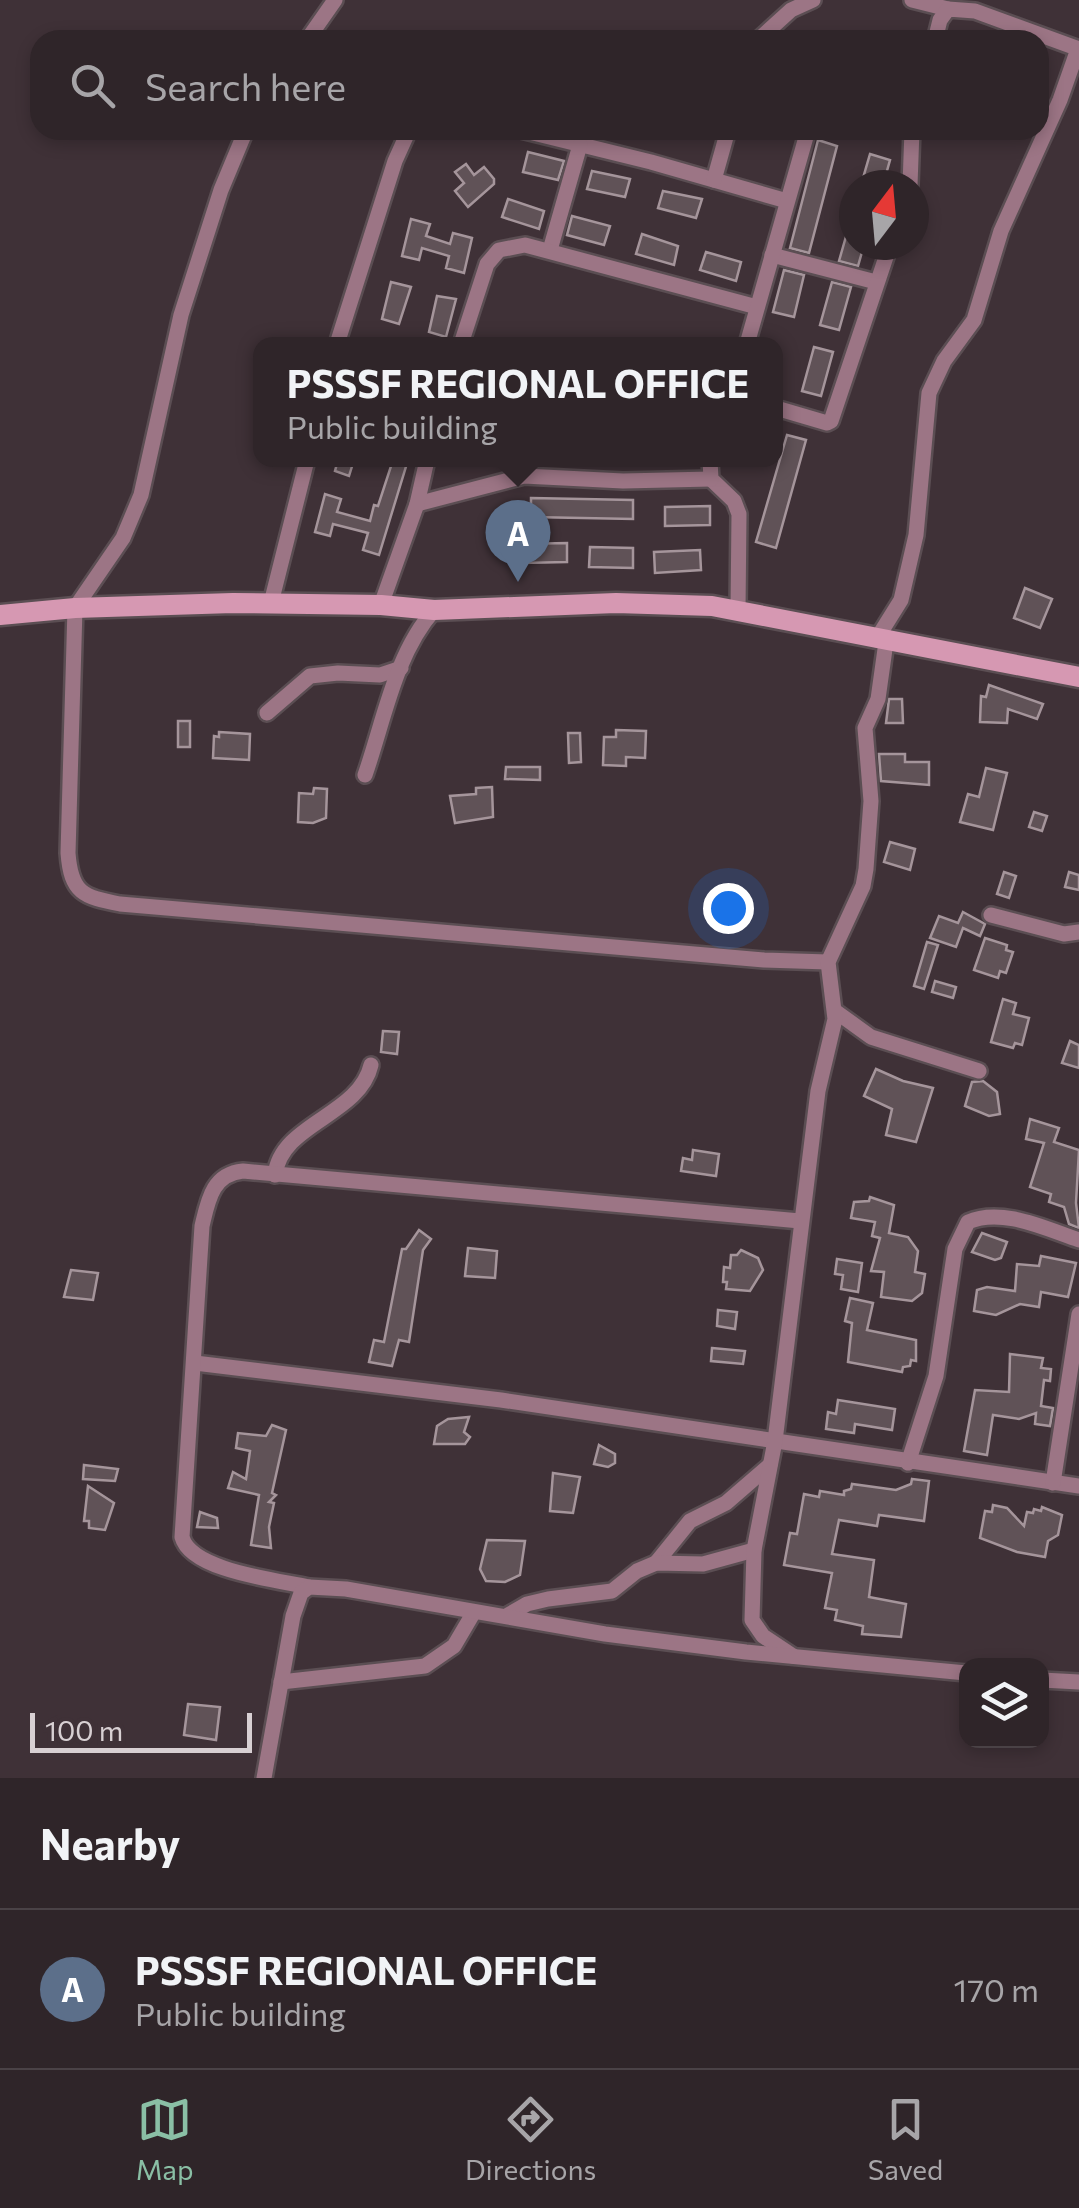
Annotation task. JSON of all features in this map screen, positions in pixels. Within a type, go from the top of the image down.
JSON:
[{"type":"street","points":[[314,30],[335,0]]},
{"type":"street","points":[[769,30],[792,10],[813,0]]},
{"type":"street","points":[[912,0],[948,9],[975,10],[1028,30]]},
{"type":"street","points":[[938,30],[948,9]]},
{"type":"street","points":[[1049,38],[1078,49],[1049,124]]},
{"type":"street","points":[[242,140],[221,190],[182,315],[137,506],[123,538],[75,608],[68,854],[76,889],[96,899],[764,960],[828,962]]},
{"type":"street","points":[[340,337],[395,161],[405,140]]},
{"type":"street","points":[[563,140],[787,201]]},
{"type":"street","points":[[714,180],[725,140]]},
{"type":"street","points":[[749,337],[805,140]]},
{"type":"street","points":[[911,170],[912,140]]},
{"type":"street","points":[[794,1656],[763,1636],[752,1620],[754,1550],[775,1441],[818,1091],[835,1011],[828,962],[863,886],[866,868],[872,801],[864,728],[878,699],[881,641],[900,600],[916,535],[930,393],[944,361],[974,320],[1001,230],[1042,140]]},
{"type":"street","points":[[550,250],[580,144]]},
{"type":"street","points":[[463,337],[493,254],[513,245],[550,250],[757,307]]},
{"type":"street","points":[[772,256],[876,282]]},
{"type":"street","points":[[783,410],[831,421],[884,260]]},
{"type":"street","points":[[271,603],[305,467]]},
{"type":"street","points":[[381,605],[425,467]]},
{"type":"street","points":[[710,467],[711,479]]},
{"type":"street","points":[[416,504],[524,476],[622,481],[711,479],[734,500],[739,514],[738,610]]},
{"type":"street","points":[[0,616],[75,608],[271,603],[434,610],[616,603],[712,606],[1079,677]]},
{"type":"street","points":[[365,775],[414,636],[434,610]]},
{"type":"street","points":[[267,713],[310,676],[380,674],[401,668]]},
{"type":"street","points":[[991,915],[1064,934],[1079,932]]},
{"type":"street","points":[[835,1011],[871,1036],[978,1071]]},
{"type":"street","points":[[275,1175],[281,1155],[355,1096],[368,1080],[371,1065]]},
{"type":"street","points":[[800,1221],[234,1172],[214,1189],[202,1226],[184,1544],[201,1560],[217,1566],[309,1586],[508,1615],[606,1634],[959,1672]]},
{"type":"street","points":[[908,1463],[936,1376],[955,1249],[968,1222],[979,1217],[1002,1218],[1079,1240]]},
{"type":"street","points":[[1054,1483],[1076,1356],[1079,1314]]},
{"type":"street","points":[[195,1362],[501,1400],[1079,1486]]},
{"type":"street","points":[[656,1563],[690,1521],[726,1503],[770,1464]]},
{"type":"street","points":[[508,1615],[548,1598],[612,1591],[637,1571],[656,1563],[703,1564],[754,1550]]},
{"type":"street","points":[[264,1778],[293,1616],[301,1594],[309,1586]]},
{"type":"street","points":[[281,1682],[425,1666],[454,1646],[474,1612]]},
{"type":"street","points":[[1049,1680],[1079,1682]]},
{"type":"building","points":[[818,140],[837,146],[809,253],[790,248]]},
{"type":"building","points":[[528,152],[564,161],[558,180],[523,172]]},
{"type":"building","points":[[870,154],[890,160],[887,170],[865,170]]},
{"type":"building","points":[[466,164],[474,175],[484,167],[494,179],[494,184],[468,207],[455,191],[464,183],[455,172]]},
{"type":"building","points":[[592,171],[630,179],[625,197],[587,189]]},
{"type":"building","points":[[663,191],[702,199],[696,218],[658,208]]},
{"type":"building","points":[[508,199],[544,211],[539,229],[502,217]]},
{"type":"building","points":[[572,216],[610,226],[604,245],[567,235]]},
{"type":"building","points":[[411,219],[430,224],[426,236],[450,244],[453,233],[472,238],[464,273],[446,268],[449,256],[422,248],[419,260],[402,256]]},
{"type":"building","points":[[642,234],[678,246],[674,265],[636,254]]},
{"type":"building","points":[[706,252],[741,262],[736,281],[700,270]]},
{"type":"building","points":[[839,260],[860,260],[858,266]]},
{"type":"building","points":[[784,270],[804,275],[794,317],[773,312]]},
{"type":"building","points":[[391,282],[411,287],[399,324],[382,319]]},
{"type":"building","points":[[832,282],[851,287],[839,330],[820,325]]},
{"type":"building","points":[[437,296],[456,299],[446,337],[429,332]]},
{"type":"building","points":[[814,347],[833,352],[821,396],[802,391]]},
{"type":"building","points":[[787,435],[806,440],[776,548],[756,542],[778,467],[783,467]]},
{"type":"building","points":[[336,467],[352,467],[349,476],[335,471]]},
{"type":"building","points":[[391,467],[406,467],[379,555],[363,550],[368,533],[333,524],[330,536],[315,532],[325,494],[341,499],[337,512],[370,521],[374,505],[378,506]]},
{"type":"building","points":[[531,498],[633,500],[633,519],[531,517]]},
{"type":"building","points":[[710,506],[710,525],[665,526],[665,507]]},
{"type":"building","points":[[567,543],[567,562],[521,563],[521,544]]},
{"type":"building","points":[[590,547],[633,548],[633,568],[589,567]]},
{"type":"building","points":[[700,550],[701,570],[655,573],[654,552]]},
{"type":"building","points":[[1025,588],[1052,599],[1040,628],[1014,618]]},
{"type":"building","points":[[989,685],[1043,704],[1037,719],[1008,709],[1007,723],[980,722],[981,696],[986,697]]},
{"type":"building","points":[[889,699],[902,699],[903,723],[886,723]]},
{"type":"building","points":[[178,721],[190,721],[190,747],[178,747]]},
{"type":"building","points":[[616,730],[646,731],[645,758],[626,757],[626,766],[603,765],[604,737],[616,737]]},
{"type":"building","points":[[219,732],[250,734],[249,760],[213,758],[214,736],[219,737]]},
{"type":"building","points":[[568,733],[580,733],[581,762],[569,763]]},
{"type":"building","points":[[879,754],[905,754],[905,762],[929,762],[929,785],[881,781]]},
{"type":"building","points":[[506,767],[540,767],[540,780],[505,779]]},
{"type":"building","points":[[986,768],[1007,773],[993,830],[960,822],[968,794],[979,797]]},
{"type":"building","points":[[492,787],[493,817],[455,823],[450,796],[476,794],[476,788]]},
{"type":"building","points":[[314,788],[327,789],[326,818],[313,823],[298,822],[299,793],[313,794]]},
{"type":"building","points":[[1034,812],[1047,816],[1042,831],[1029,827]]},
{"type":"building","points":[[890,842],[915,849],[910,870],[884,862]]},
{"type":"building","points":[[1004,872],[1016,876],[1009,898],[997,894]]},
{"type":"building","points":[[1069,872],[1079,875],[1079,890],[1065,887]]},
{"type":"building","points":[[963,912],[985,924],[980,936],[963,928],[956,947],[930,938],[939,916],[958,923]]},
{"type":"building","points":[[985,938],[1007,945],[1006,950],[1013,952],[1006,973],[1000,971],[998,978],[974,970]]},
{"type":"building","points":[[927,942],[938,945],[924,989],[914,986]]},
{"type":"building","points":[[935,981],[956,987],[953,998],[932,992]]},
{"type":"building","points":[[1003,999],[1016,1003],[1013,1014],[1029,1018],[1022,1045],[1015,1043],[1013,1048],[991,1042]]},
{"type":"building","points":[[383,1031],[399,1032],[397,1054],[381,1052]]},
{"type":"building","points":[[1070,1041],[1079,1045],[1079,1068],[1062,1063]]},
{"type":"building","points":[[876,1069],[933,1088],[916,1142],[886,1135],[892,1109],[864,1096]]},
{"type":"building","points":[[983,1081],[997,1092],[1000,1114],[989,1116],[965,1106],[972,1082]]},
{"type":"building","points":[[1030,1119],[1059,1128],[1054,1142],[1079,1150],[1079,1228],[1069,1224],[1064,1207],[1049,1202],[1051,1194],[1030,1187],[1044,1143],[1026,1139]]},
{"type":"building","points":[[693,1150],[719,1154],[716,1176],[681,1171],[683,1158],[692,1160]]},
{"type":"building","points":[[870,1197],[894,1205],[889,1233],[908,1237],[918,1251],[915,1272],[925,1274],[922,1293],[912,1301],[881,1297],[884,1272],[871,1271],[880,1238],[872,1236],[875,1222],[851,1218],[854,1202],[869,1201]]},
{"type":"building","points":[[419,1230],[431,1239],[423,1250],[409,1342],[399,1340],[392,1366],[369,1362],[374,1340],[384,1342],[402,1249]]},
{"type":"building","points":[[982,1233],[1007,1242],[1001,1258],[995,1260],[972,1252]]},
{"type":"building","points":[[468,1248],[497,1251],[495,1278],[465,1276]]},
{"type":"building","points":[[741,1250],[758,1258],[763,1270],[750,1291],[726,1289],[727,1282],[723,1282],[724,1267],[730,1268],[731,1255]]},
{"type":"building","points":[[1041,1256],[1076,1263],[1068,1297],[1041,1292],[1039,1307],[1020,1304],[996,1315],[974,1311],[977,1290],[987,1287],[1015,1291],[1017,1264],[1039,1266]]},
{"type":"building","points":[[837,1259],[862,1263],[858,1292],[841,1289],[843,1275],[835,1274]]},
{"type":"building","points":[[71,1270],[98,1273],[93,1300],[64,1297]]},
{"type":"building","points":[[850,1298],[873,1303],[867,1330],[916,1340],[916,1361],[911,1360],[902,1372],[848,1362],[852,1323],[845,1321]]},
{"type":"building","points":[[718,1310],[737,1312],[735,1329],[717,1326]]},
{"type":"building","points":[[712,1348],[745,1351],[743,1364],[711,1361]]},
{"type":"building","points":[[1010,1354],[1043,1358],[1041,1368],[1051,1369],[1050,1381],[1044,1380],[1041,1406],[1053,1408],[1050,1426],[1035,1424],[1036,1413],[1019,1419],[993,1415],[987,1455],[964,1451],[975,1390],[1009,1392]]},
{"type":"building","points":[[838,1400],[895,1409],[892,1430],[855,1424],[854,1433],[826,1429],[828,1412],[836,1414]]},
{"type":"building","points":[[469,1417],[464,1432],[470,1437],[465,1444],[434,1444],[437,1426],[448,1419]]},
{"type":"building","points":[[272,1425],[286,1430],[272,1493],[276,1495],[269,1502],[274,1503],[269,1527],[271,1548],[251,1545],[259,1495],[228,1488],[233,1472],[246,1479],[250,1451],[236,1448],[238,1433],[266,1436]]},
{"type":"building","points":[[599,1445],[615,1454],[615,1463],[608,1467],[594,1464]]},
{"type":"building","points":[[84,1465],[118,1469],[115,1481],[83,1479]]},
{"type":"building","points":[[553,1473],[580,1477],[573,1513],[550,1511]]},
{"type":"building","points":[[912,1479],[929,1481],[924,1521],[879,1515],[877,1526],[839,1520],[832,1554],[874,1560],[869,1597],[906,1604],[901,1637],[862,1634],[863,1626],[835,1620],[837,1610],[825,1608],[832,1573],[784,1565],[790,1533],[797,1534],[804,1494],[819,1497],[820,1491],[844,1495],[852,1484],[896,1490],[911,1484]]},
{"type":"building","points":[[88,1486],[114,1503],[105,1530],[89,1528],[89,1521],[84,1521]]},
{"type":"building","points":[[993,1505],[1007,1508],[1024,1526],[1027,1512],[1033,1513],[1034,1509],[1041,1511],[1042,1507],[1062,1515],[1058,1535],[1048,1541],[1045,1557],[1017,1552],[980,1538],[985,1511],[992,1512]]},
{"type":"building","points":[[200,1512],[217,1518],[218,1528],[197,1527]]},
{"type":"building","points":[[487,1540],[525,1541],[520,1575],[505,1582],[486,1581],[480,1569]]},
{"type":"building","points":[[188,1704],[220,1707],[216,1740],[184,1735]]},
{"type":"place","name":"PSSSF REGIONAL OFFICE","points":[[518,582]]}]
